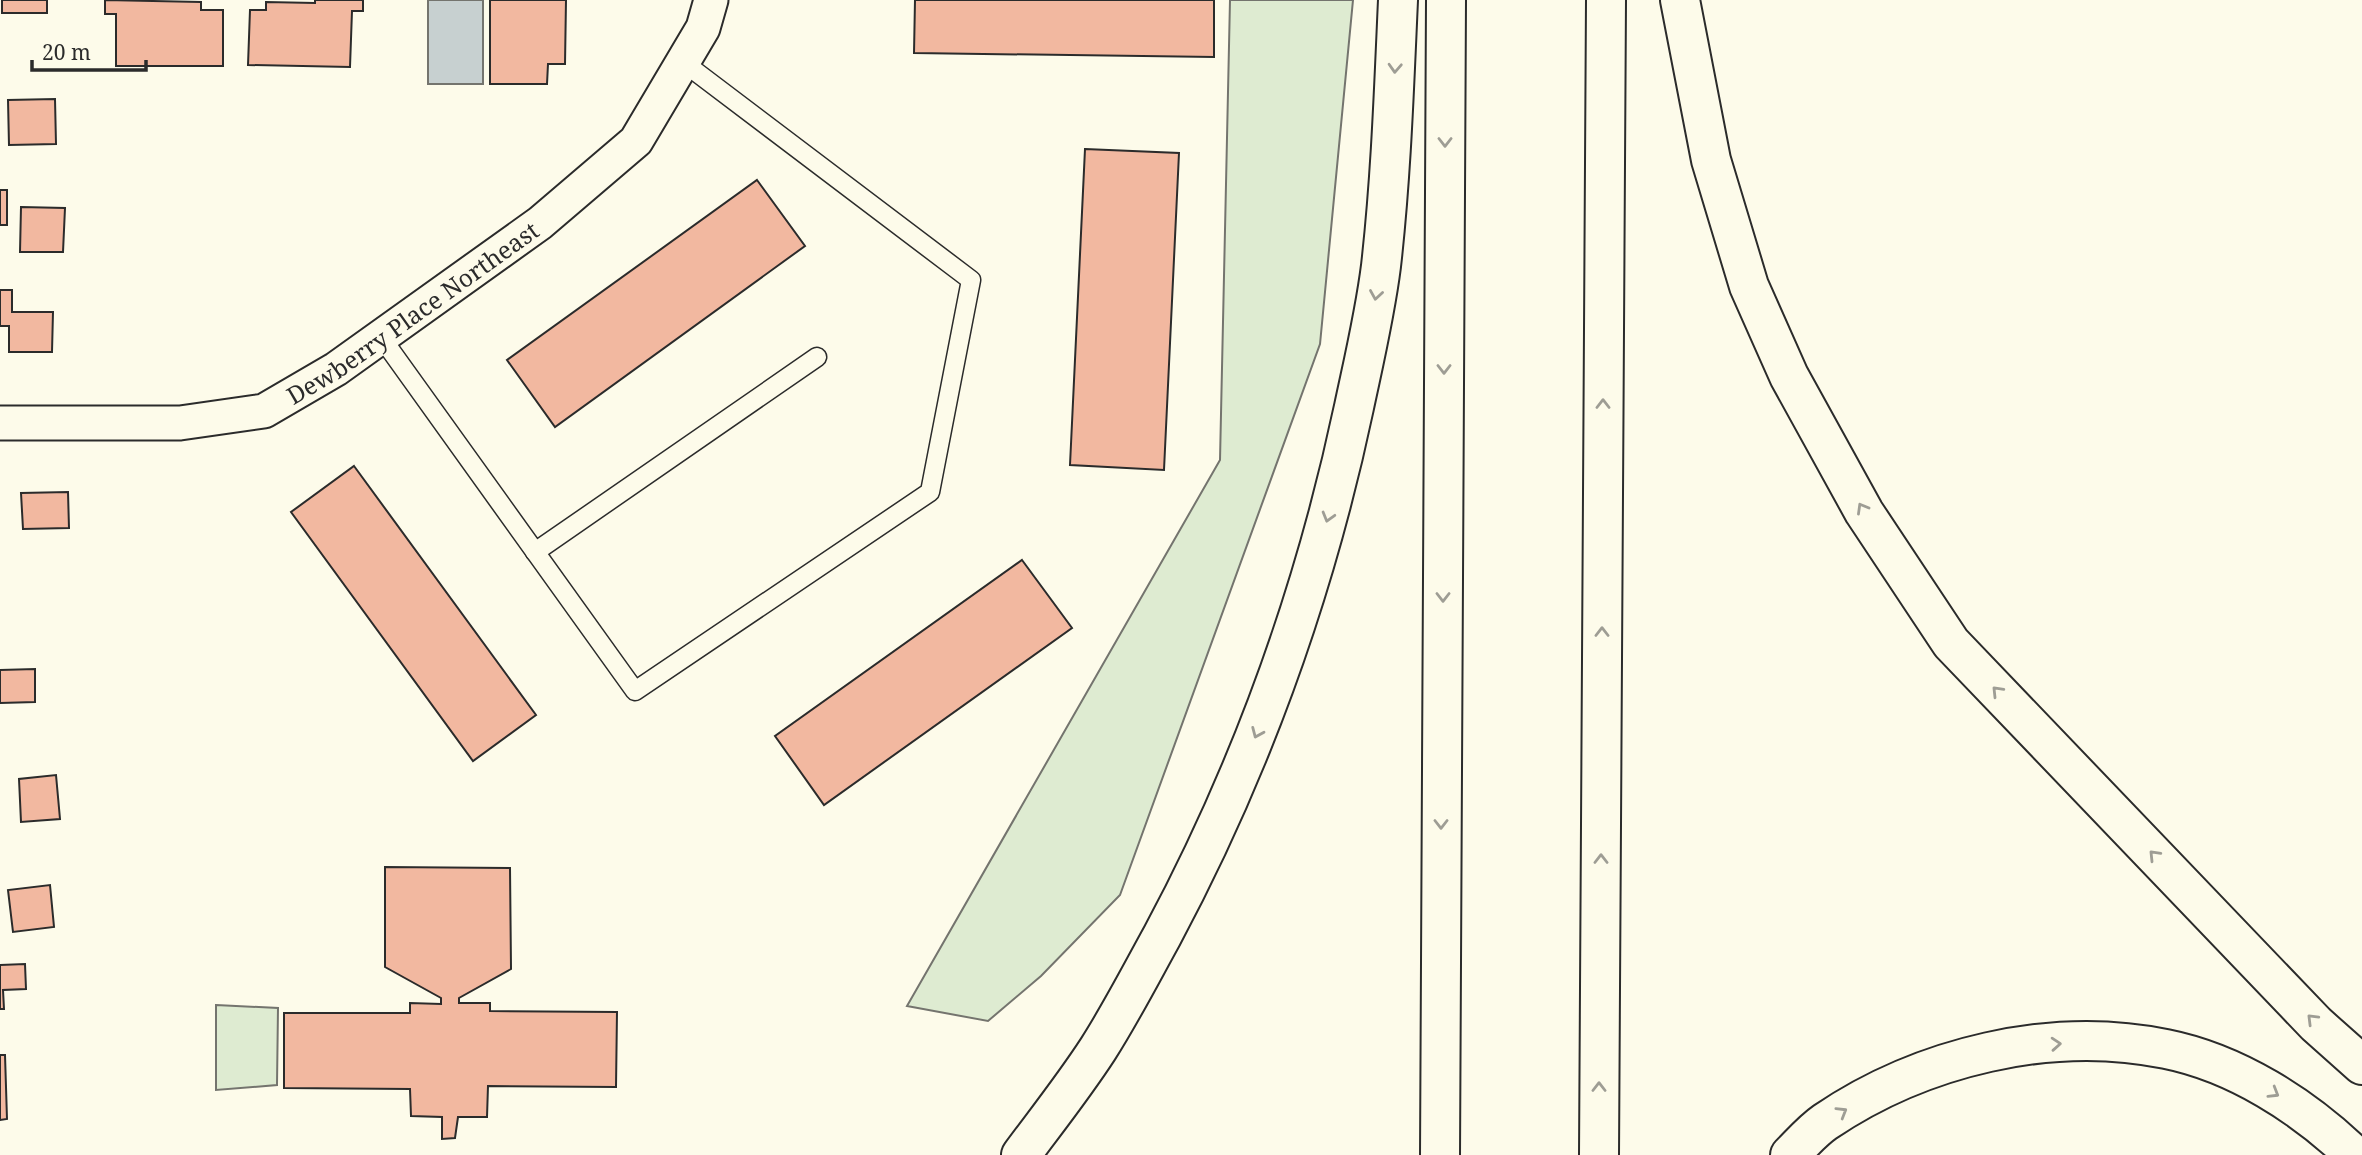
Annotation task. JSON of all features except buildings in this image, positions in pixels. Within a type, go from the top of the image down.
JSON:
[{"type":"highway","points":[[1021,1155],[1110,1030],[1186,890],[1262,723],[1314,566],[1337,487],[1373,318],[1388,195],[1398,0]]},
{"type":"highway","points":[[1440,1155],[1446,0]]},
{"type":"highway","points":[[1599,1155],[1606,0]]},
{"type":"highway","points":[[1681,0],[1711,160],[1749,286],[1789,376],[1864,512],[1951,643],[2316,1024],[2362,1065]]},
{"type":"highway","points":[[1790,1155],[1823,1124],[1850,1107],[1921,1071],[1976,1054],[2078,1042],[2132,1044],[2168,1049],[2225,1069],[2289,1102],[2332,1133],[2354,1155]]},
{"type":"street","name":"Dewberry Place Northeast","points":[[0,423],[180,423],[264,411],[336,369],[540,223],[636,141],[703,28],[710,0]]},
{"type":"lane","points":[[381,337],[635,691],[930,492],[971,280],[683,62]]},
{"type":"lane","points":[[535,552],[817,357]]},
{"type":"green space","points":[[1230,0],[1353,0],[1320,344],[1120,895],[1041,976],[988,1021],[907,1006],[1220,460]]},
{"type":"green space","points":[[216,1005],[278,1008],[277,1085],[216,1090]]},
{"type":"shaded area","points":[[428,0],[483,0],[483,84],[428,84]]}]
